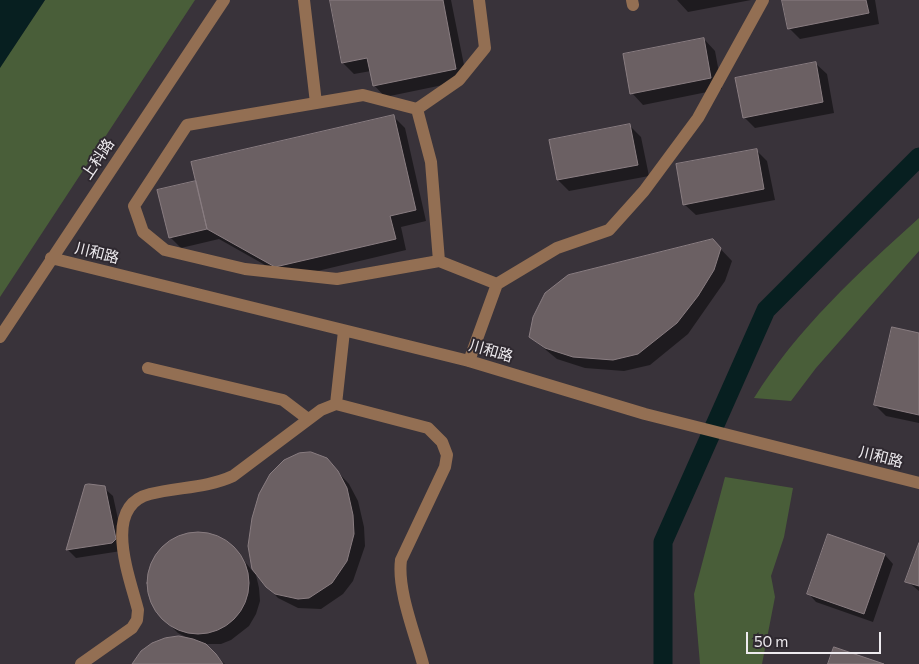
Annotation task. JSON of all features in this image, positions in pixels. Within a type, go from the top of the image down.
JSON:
[{"type":"street","name":"上科路","points":[[0,337],[224,0]]},
{"type":"street","points":[[304,0],[316,103]]},
{"type":"street","points":[[479,0],[485,48],[459,80],[417,109],[363,96],[187,125],[134,206],[143,232],[165,250],[245,269],[337,279],[439,261],[497,284]]},
{"type":"street","points":[[469,361],[497,284],[557,248],[609,230],[644,191],[698,118],[763,0]]},
{"type":"street","points":[[417,109],[431,162],[439,261]]},
{"type":"street","name":"川和路","points":[[51,258],[469,361],[645,414],[919,483]]},
{"type":"street","points":[[336,404],[344,330]]},
{"type":"street","points":[[148,368],[282,400],[308,419]]},
{"type":"street","points":[[81,664],[132,628],[137,620],[138,610],[121,532],[123,521],[132,506],[149,494],[221,481],[233,476],[308,419],[321,410],[336,404],[428,428],[442,442],[447,455],[446,468],[401,560],[400,568],[402,587],[423,664]]},
{"type":"green space","points":[[45,0],[195,0],[0,297],[0,67]]},
{"type":"green space","points":[[919,218],[919,251],[816,368],[791,401],[754,398],[789,348],[830,302]]},
{"type":"green space","points":[[725,477],[793,488],[784,537],[771,576],[775,597],[762,664],[700,664],[694,594]]},
{"type":"shaded area","points":[[0,0],[45,0],[0,68]]},
{"type":"building","points":[[330,0],[443,0],[456,69],[373,86],[367,58],[342,63]]},
{"type":"building","points":[[782,0],[866,0],[869,13],[788,29]]},
{"type":"building","points":[[704,38],[711,78],[630,94],[623,54]]},
{"type":"building","points":[[816,62],[823,102],[743,118],[735,78]]},
{"type":"building","points":[[394,115],[416,210],[390,216],[396,239],[275,267],[207,229],[191,162]]},
{"type":"building","points":[[630,124],[638,165],[557,180],[549,140]]},
{"type":"building","points":[[757,149],[764,189],[683,205],[676,164]]},
{"type":"building","points":[[196,181],[207,229],[169,238],[157,190]]},
{"type":"building","points":[[713,239],[721,248],[714,270],[698,296],[677,323],[638,354],[613,360],[573,357],[545,348],[529,337],[533,317],[545,293],[568,275]]},
{"type":"building","points":[[892,327],[919,333],[919,415],[874,405]]},
{"type":"building","points":[[311,452],[327,458],[338,471],[347,488],[353,515],[354,534],[347,561],[332,583],[309,598],[298,599],[275,594],[266,587],[252,569],[248,546],[252,518],[259,494],[270,474],[284,460],[299,453]]},
{"type":"building","points":[[85,485],[105,486],[116,539],[112,543],[66,550]]},
{"type":"building","points":[[198,532],[217,536],[234,547],[245,564],[249,583],[245,602],[234,619],[217,630],[198,634],[179,630],[162,619],[151,602],[147,583],[151,564],[162,547],[179,536]]},
{"type":"building","points":[[828,534],[885,554],[864,614],[807,594]]},
{"type":"building","points":[[919,543],[919,586],[905,582]]},
{"type":"building","points":[[179,636],[206,644],[223,664],[132,664],[141,651],[152,643],[165,638]]},
{"type":"building","points":[[834,647],[884,664],[828,664]]},
{"type":"waterway","points":[[663,664],[663,542],[766,310],[919,157]]}]
